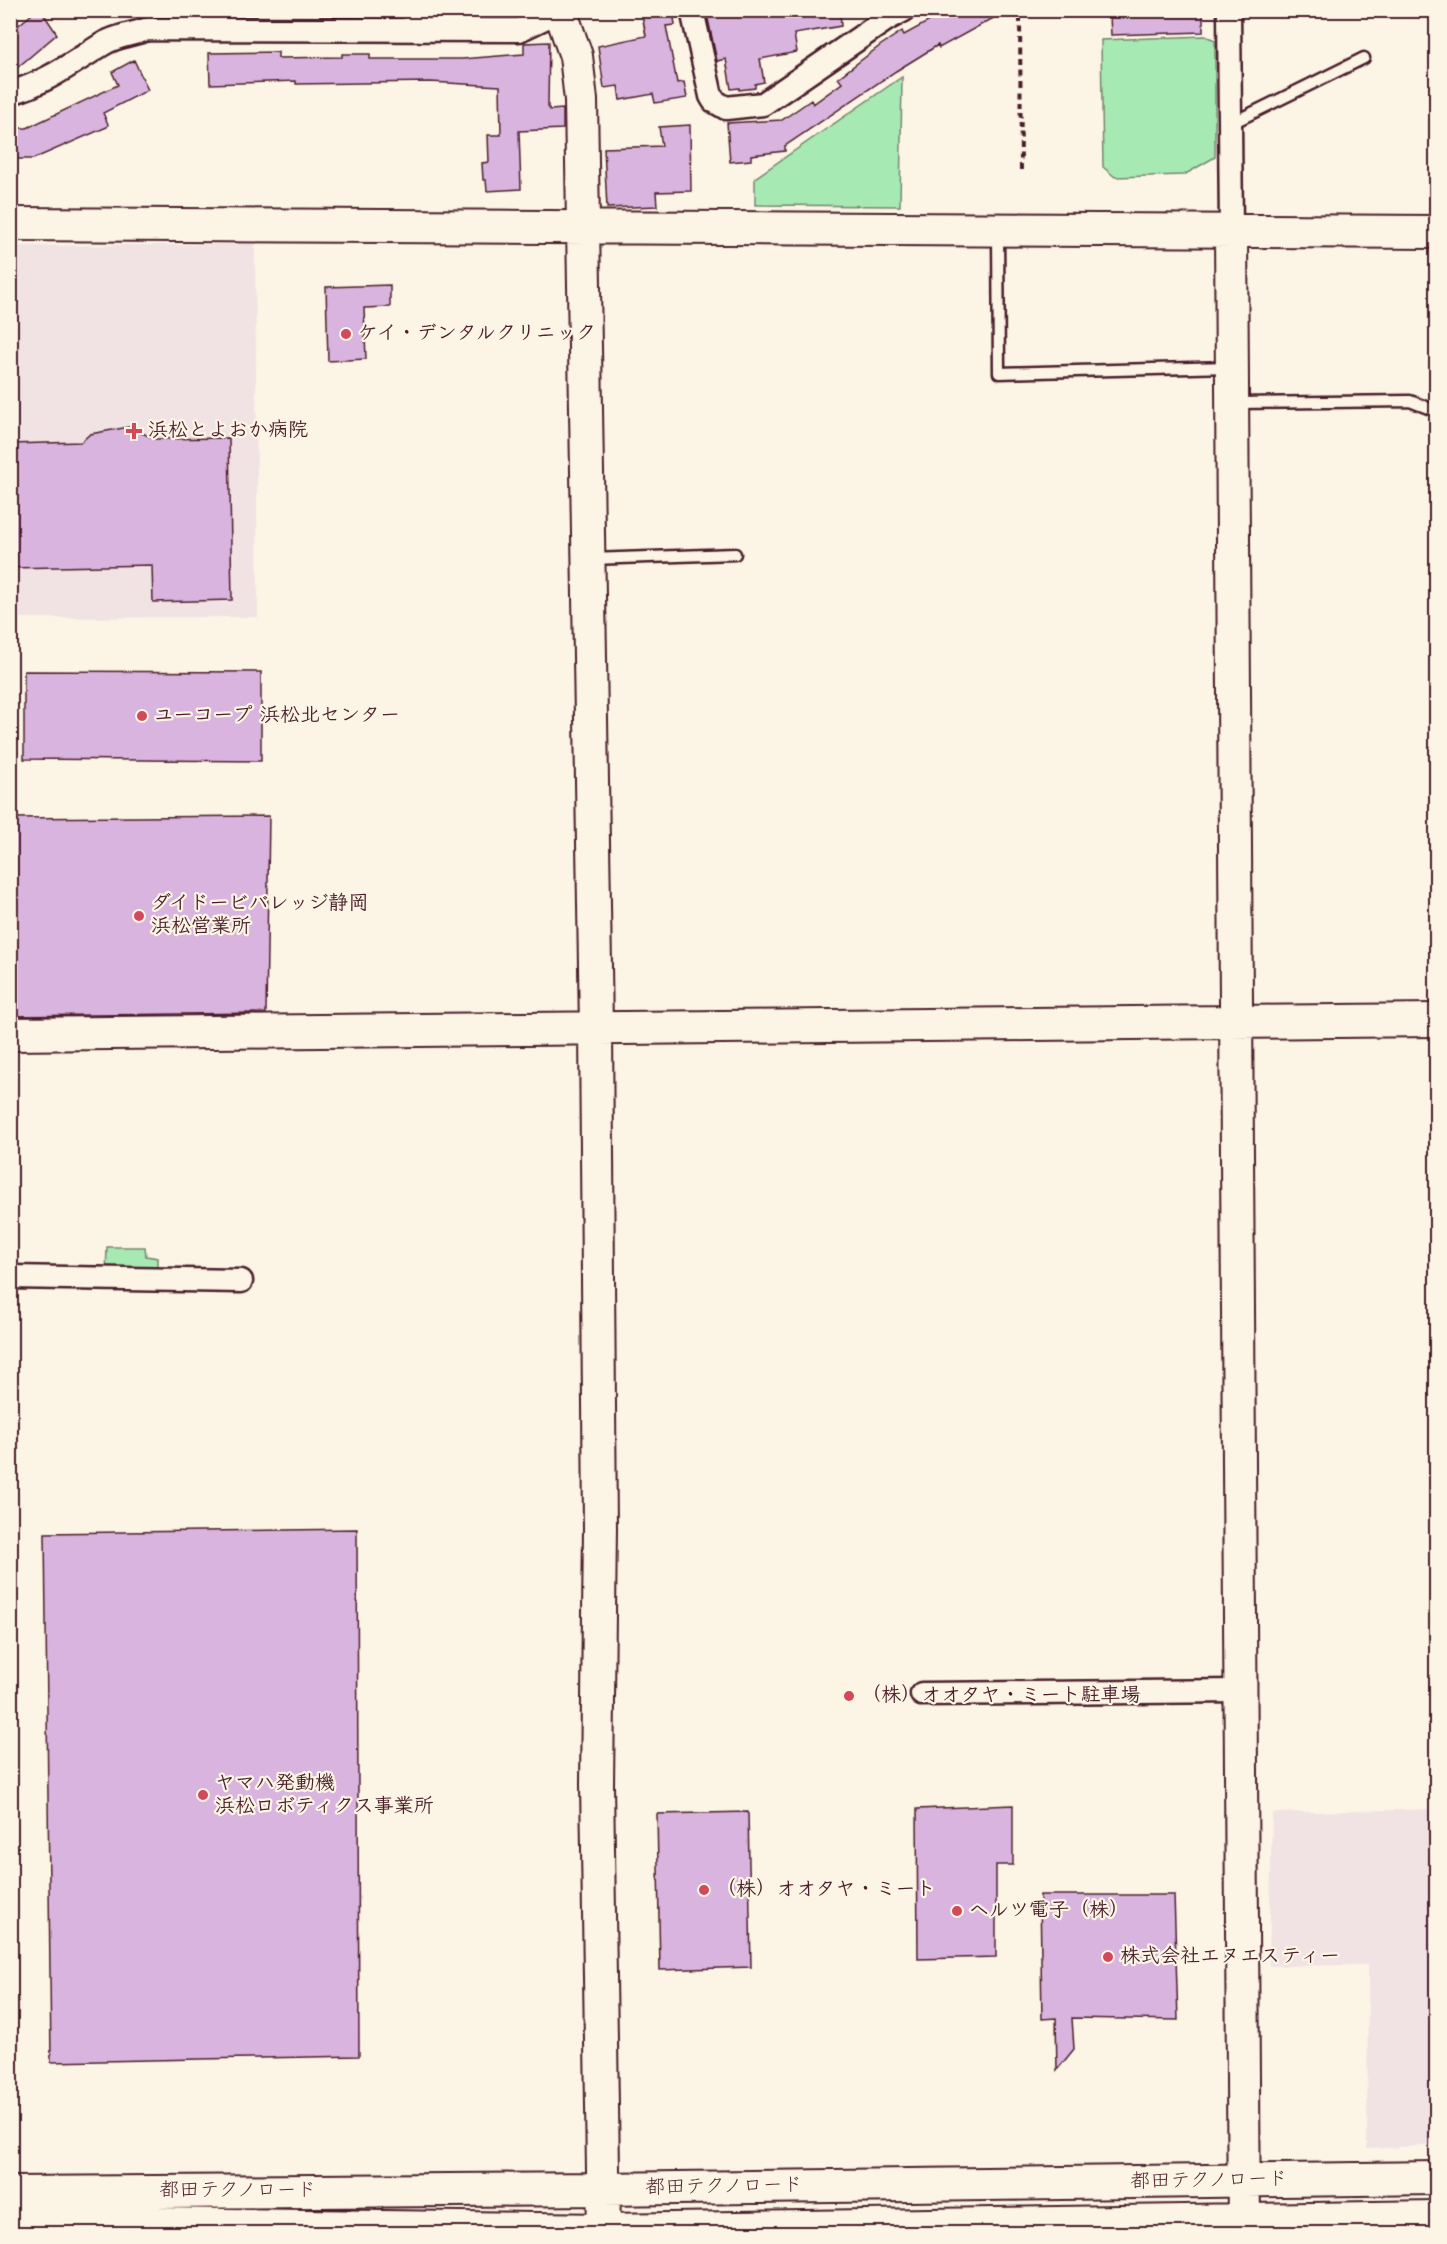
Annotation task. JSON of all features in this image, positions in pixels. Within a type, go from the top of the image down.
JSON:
[{"type":"street","points":[[692,10],[711,96],[714,101],[726,108],[767,103],[892,13]]},
{"type":"street","points":[[1229,10],[1244,2227]]},
{"type":"street","points":[[10,93],[33,87],[68,68],[105,42],[148,29],[417,20],[519,30],[560,11],[576,56],[581,100],[596,1028],[600,1517],[597,1784],[604,2232]]},
{"type":"street","points":[[10,224],[1437,231]]},
{"type":"street","points":[[10,1034],[1437,1020]]},
{"type":"street","points":[[10,1278],[242,1281]]},
{"type":"street","points":[[922,1694],[1240,1691]]},
{"type":"street","name":"都田テクノロード","points":[[10,2193],[603,2189],[1437,2178]]},
{"type":"street","name":"都田テクノロード","points":[[10,2222],[604,2232],[1244,2227],[1437,2217]]},
{"type":"lane","points":[[1230,124],[1364,58]]},
{"type":"lane","points":[[998,229],[999,373],[1232,367]]},
{"type":"lane","points":[[1232,403],[1410,401],[1437,411]]},
{"type":"lane","points":[[588,559],[735,554]]},
{"type":"path","points":[[1022,170],[1020,18],[1036,10]]},
{"type":"shaded area","name":"浜松とよおか病院","points":[[255,244],[258,617],[11,618],[10,246]]},
{"type":"shaded area","points":[[1436,1809],[1436,2145],[1367,2149],[1368,1965],[1269,1966],[1272,1813]]},
{"type":"green space","points":[[1205,36],[1215,40],[1215,157],[1184,175],[1115,177],[1103,167],[1101,40]]},
{"type":"green space","points":[[902,77],[900,206],[755,205],[755,178]]},
{"type":"green space","points":[[107,1247],[145,1247],[146,1256],[158,1258],[158,1275],[106,1274]]},
{"type":"building","points":[[37,10],[41,10],[57,34],[18,67],[10,57],[10,32]]},
{"type":"building","points":[[641,10],[673,10],[675,25],[666,26],[677,83],[684,82],[687,98],[655,103],[653,94],[620,100],[618,86],[604,88],[598,46],[646,36]]},
{"type":"building","points":[[706,10],[840,10],[841,26],[794,34],[797,52],[760,59],[764,82],[755,84],[755,88],[739,90],[739,88],[731,89],[726,59],[717,61]]},
{"type":"building","points":[[934,10],[1008,10],[939,48],[938,45],[896,71],[785,146],[785,151],[751,155],[751,160],[730,162],[727,123],[782,120],[811,100],[813,104],[842,83],[838,78],[881,45],[902,31],[904,35],[937,17]]},
{"type":"building","points":[[1116,10],[1133,10],[1133,15],[1203,13],[1203,32],[1111,35],[1110,16],[1116,15]]},
{"type":"building","points":[[549,42],[548,107],[550,110],[563,109],[563,129],[519,131],[521,189],[487,191],[486,180],[483,180],[482,163],[489,162],[488,135],[501,135],[500,86],[430,82],[296,84],[296,81],[210,84],[209,53],[278,52],[278,58],[370,54],[370,59],[462,59],[524,54],[524,43]]},
{"type":"building","points":[[134,60],[148,90],[103,113],[107,127],[33,159],[10,159],[10,128],[27,128],[118,85],[112,72]]},
{"type":"building","points":[[690,125],[691,191],[656,192],[657,206],[607,208],[604,148],[662,146],[659,127]]},
{"type":"building","name":"ケイ・デンタルクリニック","points":[[390,285],[390,307],[364,308],[366,359],[328,361],[326,287]]},
{"type":"building","points":[[129,427],[155,439],[229,438],[232,600],[153,602],[152,565],[10,568],[10,444],[81,442],[90,434]]},
{"type":"building","name":"ユーコープ 浜松北センター","points":[[24,671],[261,672],[261,761],[24,759]]},
{"type":"building","name":"ダイドービバレッジ静岡 浜松営業所","points":[[269,816],[266,1013],[10,1016],[10,818]]},
{"type":"building","name":"ヤマハ発動機 浜松ロボティクス事業所","points":[[357,1529],[359,2056],[51,2062],[45,1533]]},
{"type":"building","name":"ヘルツ電子（株）","points":[[1013,1805],[1013,1865],[996,1865],[996,1957],[918,1959],[917,1809]]},
{"type":"building","name":"（株）オオタヤ・ミート","points":[[748,1812],[751,1967],[660,1970],[657,1814]]},
{"type":"building","name":"株式会社エヌエスティー","points":[[1040,1895],[1174,1895],[1178,2020],[1072,2018],[1074,2049],[1057,2070],[1056,2018],[1042,2019]]},
{"type":"place","name":"ケイ・デンタルクリニック","points":[[346,334]]},
{"type":"place","name":"浜松とよおか病院","points":[[134,431]]},
{"type":"place","name":"ユーコープ 浜松北センター","points":[[142,716]]},
{"type":"place","name":"ダイドービバレッジ静岡 浜松営業所","points":[[139,916]]},
{"type":"place","name":"（株）オオタヤ・ミート駐車場","points":[[849,1696]]},
{"type":"place","name":"ヤマハ発動機 浜松ロボティクス事業所","points":[[203,1795]]},
{"type":"place","name":"（株）オオタヤ・ミート","points":[[704,1890]]},
{"type":"place","name":"ヘルツ電子（株）","points":[[957,1911]]},
{"type":"place","name":"株式会社エヌエスティー","points":[[1108,1957]]}]
